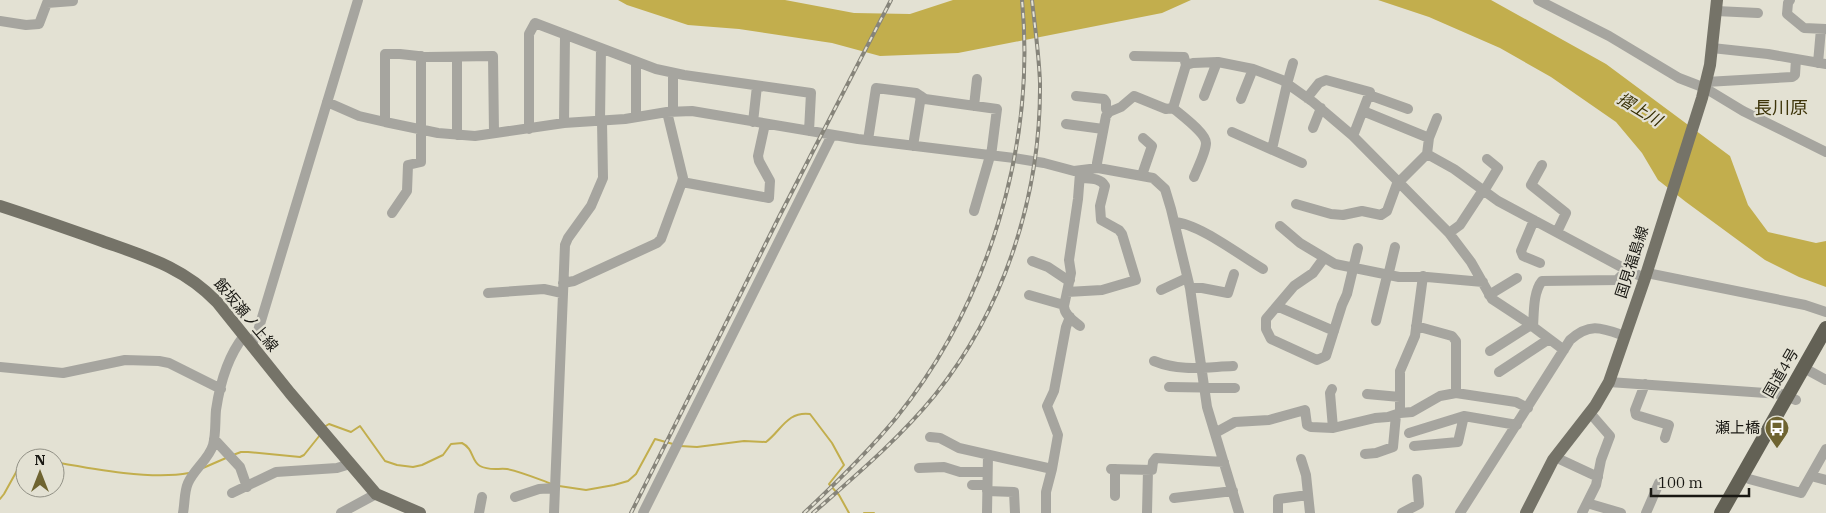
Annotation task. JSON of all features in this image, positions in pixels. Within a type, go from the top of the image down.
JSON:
[{"type":"highway","name":"国道4号","points":[[1808,370],[1826,328]]},
{"type":"highway","name":"国道4号","points":[[1721,513],[1808,370],[1826,347]]},
{"type":"highway","name":"国道4号","points":[[1731,513],[1791,398]]},
{"type":"main road","name":"国見福島線","points":[[1526,513],[1555,457],[1590,413],[1609,382],[1648,271],[1704,89],[1710,66],[1716,6]]},
{"type":"main road","name":"飯坂瀬ノ上線","points":[[0,206],[142,255],[187,276],[217,302],[290,393],[376,494],[420,513]]},
{"type":"street","points":[[184,513],[185,489],[192,475],[212,448],[216,410],[233,350],[257,334],[358,0]]},
{"type":"street","points":[[1538,0],[1609,36],[1679,78],[1826,152]]},
{"type":"street","points":[[1712,48],[1768,54],[1822,63],[1824,29],[1804,28],[1787,14],[1788,2],[1790,0]]},
{"type":"street","points":[[0,21],[26,25],[39,24],[46,3],[73,1]]},
{"type":"street","points":[[1716,6],[1758,13]]},
{"type":"street","points":[[529,128],[529,34],[535,23],[656,69],[811,93],[809,131]]},
{"type":"street","points":[[564,123],[565,35]]},
{"type":"street","points":[[554,513],[565,245],[590,206],[603,178],[601,48]]},
{"type":"street","points":[[385,122],[385,54],[493,56],[494,133]]},
{"type":"street","points":[[392,213],[407,191],[408,165],[421,162],[421,56]]},
{"type":"street","points":[[457,56],[457,135]]},
{"type":"street","points":[[1134,56],[1184,57],[1186,65],[1174,108]]},
{"type":"street","points":[[1704,89],[1792,77],[1795,75],[1796,59]]},
{"type":"street","points":[[636,62],[636,117]]},
{"type":"street","points":[[1186,65],[1217,62],[1253,69],[1286,84],[1321,108],[1353,136],[1449,233],[1471,262],[1492,299],[1564,350]]},
{"type":"street","points":[[1204,96],[1217,62]]},
{"type":"street","points":[[1272,149],[1286,84],[1293,63]]},
{"type":"street","points":[[1241,99],[1253,69]]},
{"type":"street","points":[[488,293],[563,288],[574,281],[657,243],[661,239],[683,178],[670,112],[673,73]]},
{"type":"street","points":[[974,106],[977,79]]},
{"type":"street","points":[[1307,98],[1318,83],[1326,80],[1370,92],[1369,94],[1408,109]]},
{"type":"street","points":[[753,122],[758,86]]},
{"type":"street","points":[[868,140],[876,88],[916,93],[925,99],[997,110],[990,156],[974,211]]},
{"type":"street","points":[[1353,136],[1369,94]]},
{"type":"street","points":[[913,146],[921,96]]},
{"type":"street","points":[[1076,96],[1104,99],[1106,109],[1109,112]]},
{"type":"street","points":[[1098,168],[1097,163],[1103,129],[1109,112],[1121,107],[1134,96],[1166,110],[1174,108]]},
{"type":"street","points":[[327,102],[359,116],[385,122],[457,135],[475,136],[564,123],[692,111],[832,135],[1044,163],[1103,182],[1105,186],[1100,206],[1101,220],[1119,230],[1122,234],[1136,280],[1102,290],[1067,292]]},
{"type":"street","points":[[1174,108],[1200,131],[1205,139],[1205,148],[1194,177]]},
{"type":"street","points":[[1313,128],[1321,108]]},
{"type":"street","points":[[1363,111],[1429,138]]},
{"type":"street","points":[[1296,204],[1331,214],[1343,215],[1362,211],[1381,215],[1388,211],[1398,182],[1427,154],[1429,138],[1437,118]]},
{"type":"street","points":[[682,182],[768,198],[770,181],[758,156],[765,124]]},
{"type":"street","points":[[1066,124],[1103,129]]},
{"type":"street","points":[[1232,132],[1302,163]]},
{"type":"street","points":[[643,513],[832,135]]},
{"type":"street","points":[[1142,175],[1152,146],[1143,138]]},
{"type":"street","points":[[1427,154],[1534,220],[1626,270],[1648,271],[1805,304],[1826,312]]},
{"type":"street","points":[[1449,233],[1460,225],[1498,168],[1487,159]]},
{"type":"street","points":[[1542,165],[1531,185],[1566,213],[1557,232]]},
{"type":"street","points":[[1080,175],[1098,168],[1142,175],[1153,178],[1165,189],[1189,283],[1207,406],[1240,513]]},
{"type":"street","points":[[1080,175],[1069,253],[1070,280],[1064,305],[1064,310],[1080,326]]},
{"type":"street","points":[[1534,220],[1521,251],[1523,256],[1540,262]]},
{"type":"street","points":[[1174,222],[1180,222],[1200,230],[1263,269]]},
{"type":"street","points":[[1280,226],[1300,243],[1335,264],[1399,278],[1423,276],[1483,282]]},
{"type":"street","points":[[1376,321],[1395,247]]},
{"type":"street","points":[[1324,258],[1313,273],[1294,286],[1276,308],[1268,314],[1266,319],[1266,329],[1270,339],[1317,360],[1326,356],[1347,294],[1358,248]]},
{"type":"street","points":[[1032,261],[1048,267],[1070,280]]},
{"type":"street","points":[[1532,326],[1535,298],[1542,281],[1617,280],[1626,270]]},
{"type":"street","points":[[1161,290],[1189,283],[1202,288],[1228,292],[1234,274]]},
{"type":"street","points":[[1365,454],[1376,453],[1393,447],[1400,397],[1401,367],[1410,350],[1416,326],[1423,276]]},
{"type":"street","points":[[1490,295],[1517,278]]},
{"type":"street","points":[[1029,295],[1064,305]]},
{"type":"street","points":[[1276,308],[1281,308],[1334,331]]},
{"type":"street","points":[[1046,513],[1046,492],[1058,443],[1058,435],[1046,406],[1054,391],[1066,327],[1070,317]]},
{"type":"street","points":[[1416,326],[1452,336],[1456,341],[1456,393]]},
{"type":"street","points":[[1490,351],[1532,326]]},
{"type":"street","points":[[1460,513],[1570,340],[1578,332],[1598,327],[1625,336]]},
{"type":"street","points":[[1499,372],[1549,339]]},
{"type":"street","points":[[0,367],[63,374],[125,360],[160,361],[221,389]]},
{"type":"street","points":[[1154,362],[1168,367],[1202,368],[1233,366]]},
{"type":"street","points":[[1808,370],[1826,380]]},
{"type":"street","points":[[1609,382],[1791,398]]},
{"type":"street","points":[[1645,384],[1635,410],[1636,414],[1669,425],[1665,438]]},
{"type":"street","points":[[1169,387],[1235,388]]},
{"type":"street","points":[[1332,389],[1330,393],[1333,428]]},
{"type":"street","points":[[1215,433],[1235,422],[1269,420],[1305,410],[1307,425],[1311,427],[1333,428],[1412,412],[1440,396],[1456,393],[1516,402],[1528,408]]},
{"type":"street","points":[[1366,394],[1400,397]]},
{"type":"street","points":[[1590,413],[1610,436],[1601,460],[1598,476],[1584,508],[1621,513]]},
{"type":"street","points":[[1409,433],[1464,416],[1517,425]]},
{"type":"street","points":[[1414,446],[1458,442],[1464,416]]},
{"type":"street","points":[[930,437],[940,438],[955,447],[1052,469]]},
{"type":"street","points":[[214,439],[240,467],[247,487]]},
{"type":"street","points":[[1749,479],[1801,493],[1826,449]]},
{"type":"street","points":[[987,513],[988,455]]},
{"type":"street","points":[[1555,457],[1598,476]]},
{"type":"street","points":[[1115,496],[1113,469],[1152,470],[1153,462],[1156,458],[1224,462]]},
{"type":"street","points":[[1301,458],[1306,475],[1310,513]]},
{"type":"street","points":[[232,493],[276,472],[337,468],[350,464]]},
{"type":"street","points":[[919,468],[944,467],[960,472],[987,472]]},
{"type":"street","points":[[1147,513],[1148,470]]},
{"type":"street","points":[[1811,476],[1826,480]]},
{"type":"street","points":[[1402,513],[1419,504],[1417,479]]},
{"type":"street","points":[[1646,513],[1659,483]]},
{"type":"street","points":[[972,485],[1014,492],[1015,513]]},
{"type":"street","points":[[515,497],[539,489],[554,488]]},
{"type":"street","points":[[1174,498],[1233,491]]},
{"type":"street","points":[[341,513],[376,494]]},
{"type":"street","points":[[1278,513],[1278,499],[1308,496]]},
{"type":"street","points":[[479,513],[482,497]]},
{"type":"water","points":[[618,0],[785,0],[854,13],[910,14],[953,0],[1191,0],[1162,13],[958,53],[880,56],[832,43],[739,29],[688,25],[627,5]]},
{"type":"water","name":"摺上川","points":[[1378,0],[1491,0],[1606,64],[1730,156],[1748,205],[1768,232],[1816,243],[1826,241],[1826,287],[1799,277],[1765,260],[1686,202],[1658,180],[1642,153],[1616,122],[1551,77],[1500,48],[1429,17]]},
{"type":"waterway","points":[[680,446],[697,447],[744,441],[766,442],[790,419],[802,414],[810,414],[832,443],[844,465],[829,484],[839,495],[849,513]]},
{"type":"waterway","points":[[324,427],[329,424],[351,432],[360,426],[385,461],[397,465],[413,467],[422,465],[443,455],[451,444],[462,443],[469,448],[475,461],[480,466],[513,470],[552,484]]},
{"type":"waterway","points":[[233,455],[248,452],[300,457],[304,455],[320,435]]},
{"type":"waterway","points":[[559,486],[586,490],[628,481],[636,474],[655,439],[673,444]]},
{"type":"waterway","points":[[203,468],[226,458]]},
{"type":"waterway","points":[[65,464],[140,474],[174,475],[189,473]]},
{"type":"waterway","points":[[0,499],[15,474]]},
{"type":"waterway","points":[[864,513],[874,513]]},
{"type":"railway","points":[[631,513],[779,217],[891,0]]},
{"type":"railway","points":[[804,513],[851,467],[896,418],[928,373],[956,325],[980,274],[999,221],[1013,166],[1021,111],[1024,55],[1022,0]]},
{"type":"railway","points":[[813,513],[892,442],[935,395],[960,361],[981,325],[999,287],[1014,248],[1026,208],[1039,125],[1040,83],[1032,0]]},
{"type":"place","name":"瀬上橋","points":[[1777,449]]},
{"type":"district","name":"長川原","points":[[1781,108]]}]
